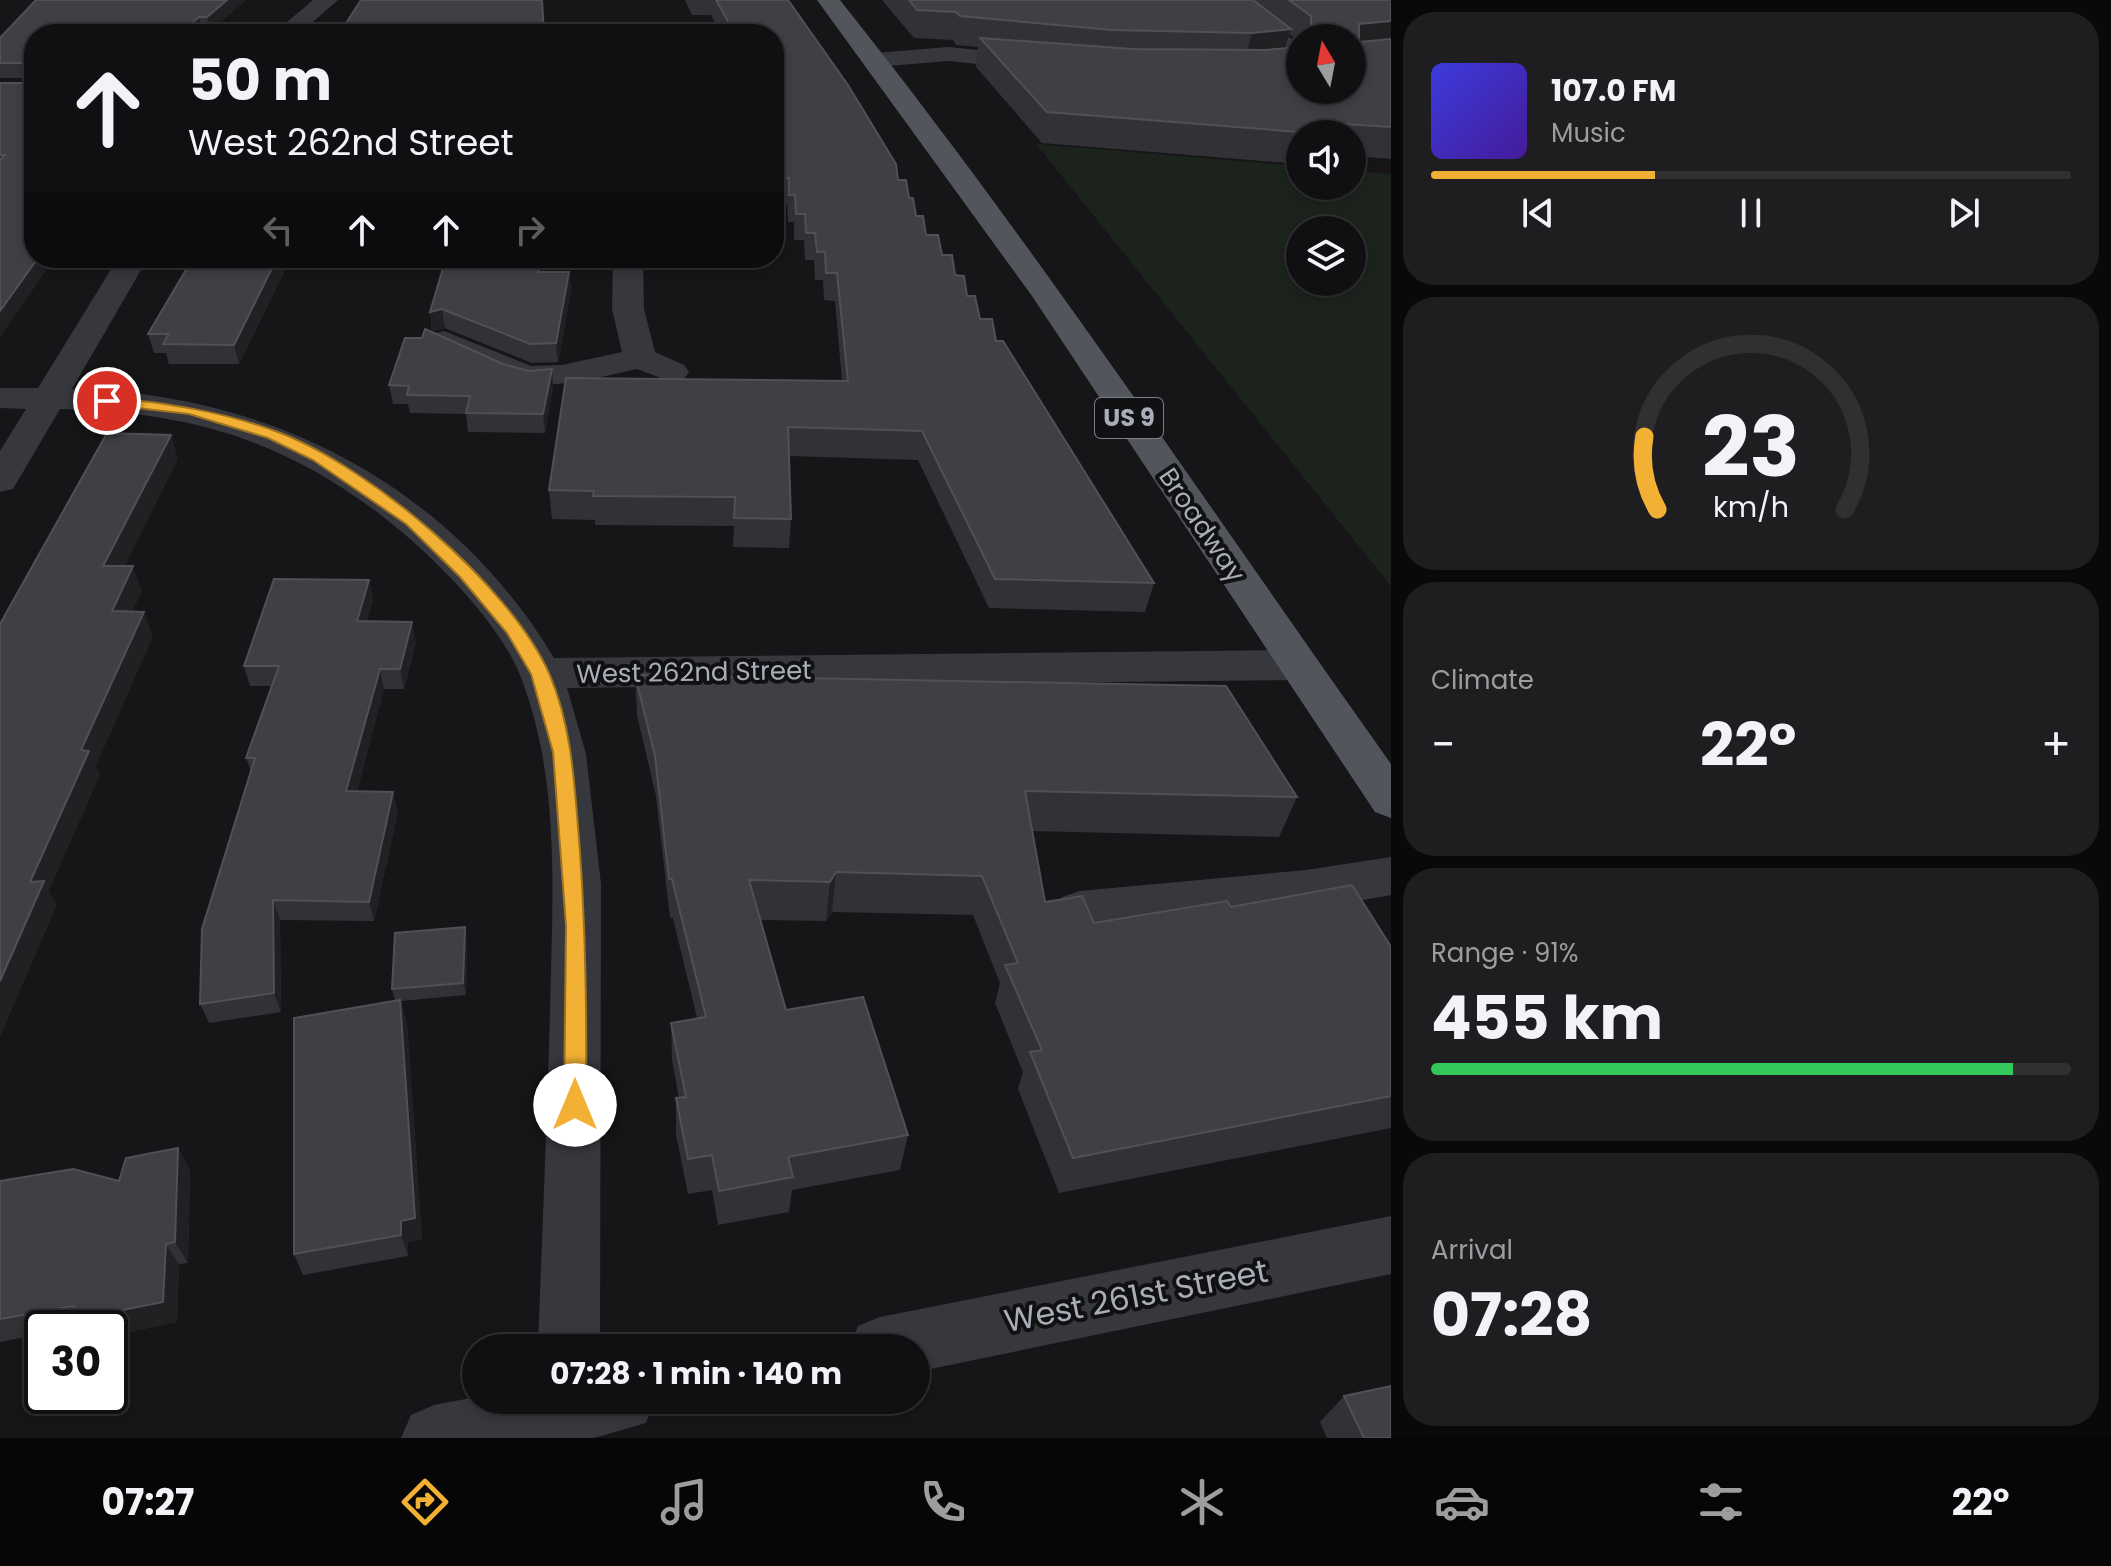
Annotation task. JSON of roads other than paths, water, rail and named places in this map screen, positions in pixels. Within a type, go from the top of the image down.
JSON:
[{"type":"main road","name":"US 9","points":[[828,0],[876,60]]},
{"type":"main road","name":"Broadway","points":[[876,60],[958,171],[1391,800]]},
{"type":"street","points":[[297,24],[327,0]]},
{"type":"street","points":[[1225,0],[1286,46]]},
{"type":"street","points":[[876,60],[948,54],[1059,64]]},
{"type":"street","points":[[1272,69],[1286,68]]},
{"type":"street","points":[[0,481],[127,268]]},
{"type":"street","points":[[628,268],[628,325],[640,358]]},
{"type":"street","points":[[444,341],[468,348],[521,374],[548,376],[640,358],[672,372]]},
{"type":"street","name":"West 262nd Street","points":[[0,398],[152,404],[190,410],[273,435],[318,456],[378,496],[447,553],[513,629],[540,673],[1298,665]]},
{"type":"street","points":[[540,673],[563,752],[577,926],[569,1334]]},
{"type":"street","points":[[1080,911],[1306,890],[1391,876]]},
{"type":"street","name":"West 261st Street","points":[[930,1338],[1391,1245]]},
{"type":"street","points":[[434,1438],[570,1414]]}]
